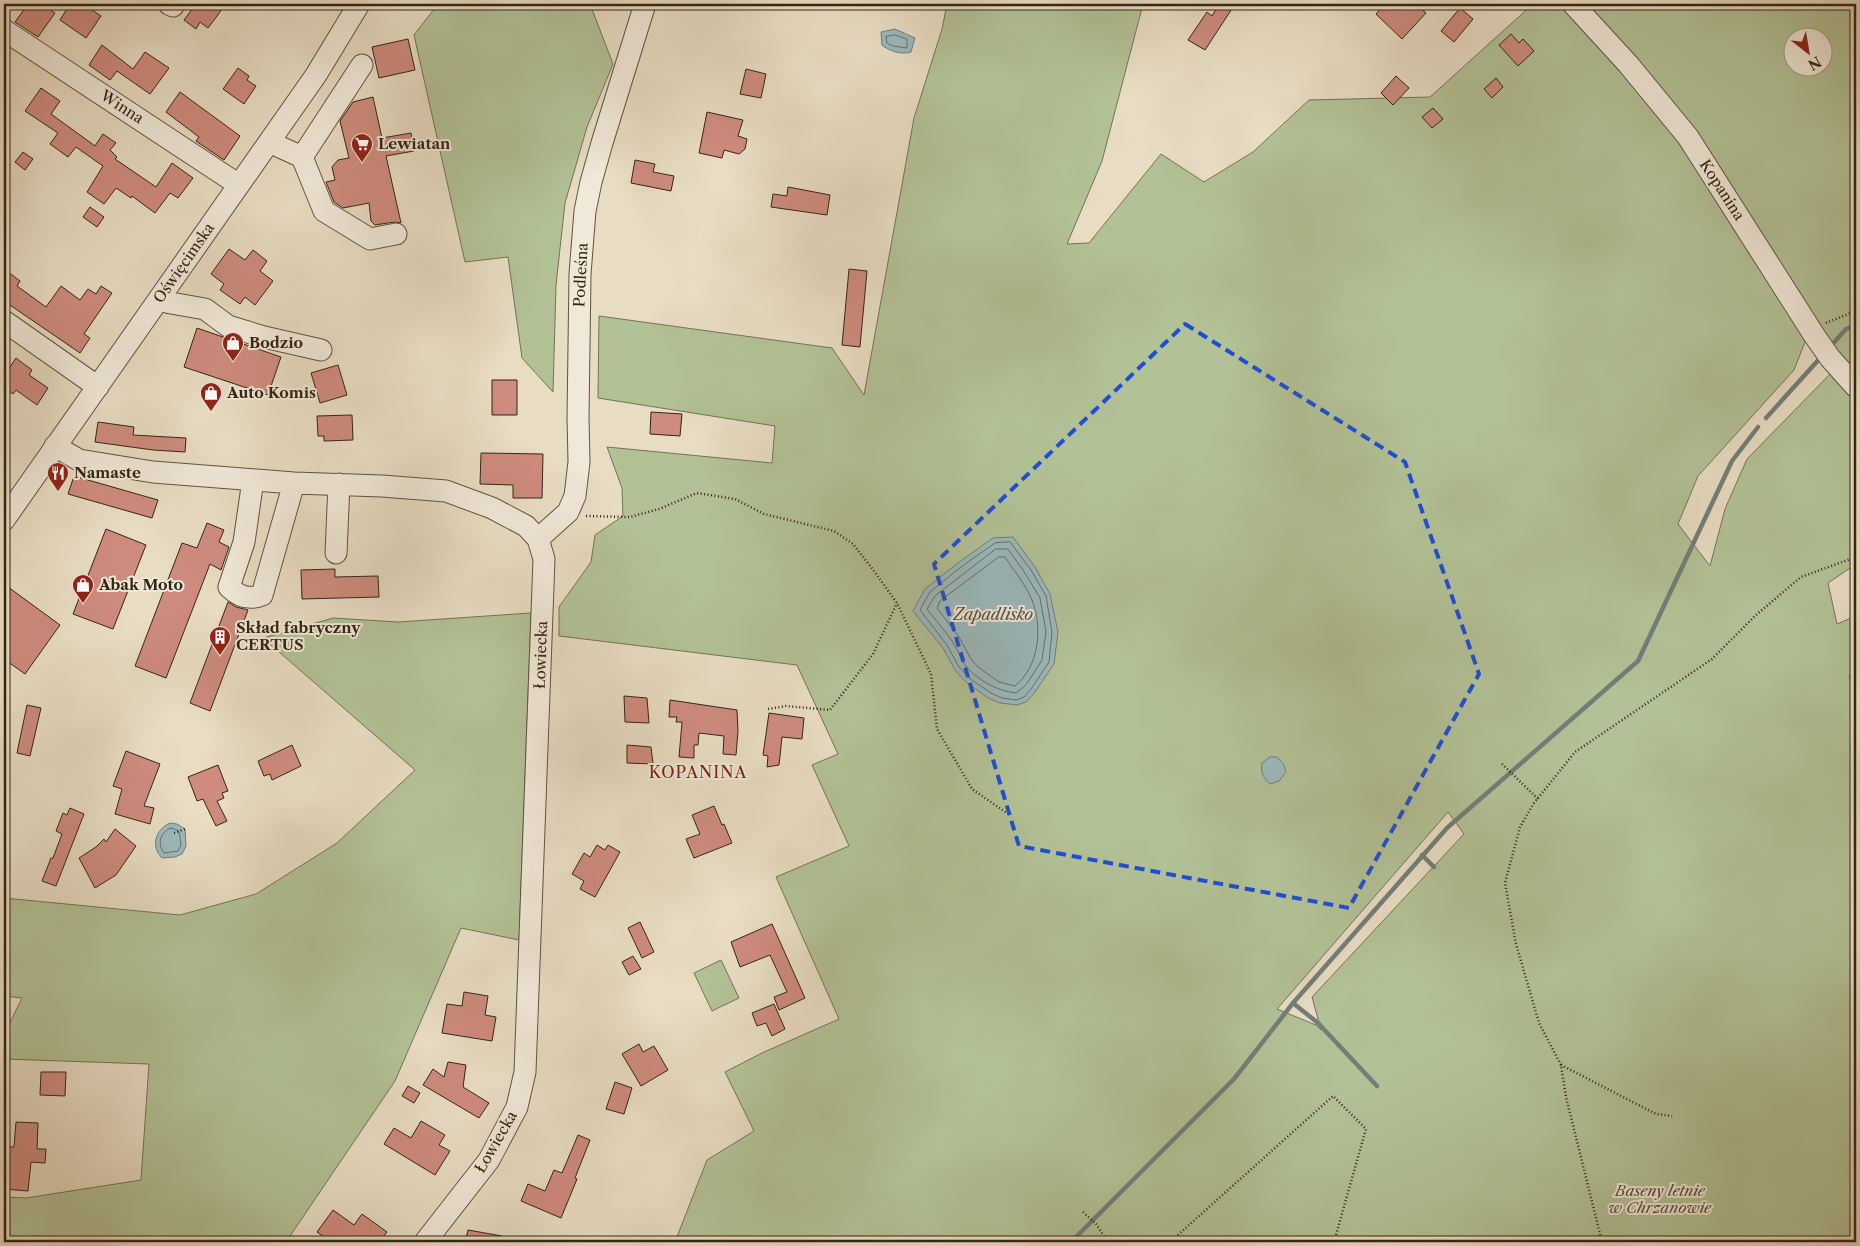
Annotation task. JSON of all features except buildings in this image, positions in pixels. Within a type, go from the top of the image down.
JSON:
[{"type":"street","name":"Oświęcimska","points":[[4,520],[316,75],[359,4]]},
{"type":"street","name":"Podleśna","points":[[538,539],[568,512],[576,496],[579,462],[580,284],[585,211],[590,182],[645,4]]},
{"type":"street","name":"Kopanina","points":[[1573,4],[1628,64],[1688,137],[1812,332],[1830,358],[1856,387]]},
{"type":"street","name":"Winna","points":[[4,30],[239,185]]},
{"type":"street","points":[[302,157],[362,65]]},
{"type":"street","points":[[269,142],[302,157],[324,211],[370,239],[396,234]]},
{"type":"street","points":[[159,300],[205,309],[228,326],[264,338],[322,350]]},
{"type":"street","points":[[4,321],[98,387]]},
{"type":"street","points":[[56,446],[79,460],[153,472],[294,483],[382,486],[446,491],[492,508],[526,526],[538,539]]},
{"type":"street","points":[[253,480],[244,542],[229,587],[236,594],[252,599],[262,595],[294,483]]},
{"type":"street","points":[[336,553],[339,484]]},
{"type":"street","name":"Łowiecka","points":[[425,1242],[489,1160],[517,1108],[525,1072],[544,559],[538,539]]},
{"type":"path","points":[[1812,332],[1856,312]]},
{"type":"path","points":[[568,512],[581,516],[630,517],[659,509],[698,493],[735,499],[764,514],[834,531],[853,544],[897,603],[931,674],[937,729],[972,789],[1008,814]]},
{"type":"path","points":[[1602,1242],[1566,1097],[1561,1064],[1539,1022],[1516,944],[1505,883],[1520,827],[1538,799],[1574,752],[1712,659],[1756,615],[1801,577],[1856,557]]},
{"type":"path","points":[[768,709],[786,706],[830,710],[873,654],[897,603]]},
{"type":"path","points":[[1502,764],[1538,799]]},
{"type":"path","points":[[174,833],[185,829]]},
{"type":"path","points":[[1561,1064],[1656,1114],[1672,1116]]},
{"type":"path","points":[[1170,1242],[1333,1096],[1366,1129],[1334,1242]]},
{"type":"path","points":[[1083,1212],[1096,1224],[1105,1238],[1103,1242]]},
{"type":"highlighted area","points":[[1185,324],[1405,462],[1479,674],[1349,908],[1019,846],[934,564]]},
{"type":"green space","points":[[438,4],[590,4],[613,64],[587,127],[565,203],[556,285],[553,392],[522,358],[508,257],[465,262],[414,35]]},
{"type":"green space","name":"Baseny letnie w Chrzanowie","points":[[947,4],[1143,4],[1102,161],[1067,244],[1089,243],[1161,154],[1204,182],[1253,152],[1309,100],[1430,97],[1533,4],[1856,4],[1856,379],[1807,337],[1794,370],[1698,476],[1678,524],[1710,566],[1725,509],[1747,459],[1832,372],[1856,399],[1856,564],[1828,583],[1837,624],[1856,616],[1856,674],[1849,676],[1856,697],[1856,1242],[1615,1242],[1613,1237],[1597,1242],[675,1242],[707,1160],[754,1131],[725,1072],[762,1053],[839,1019],[776,877],[849,846],[812,765],[838,754],[797,665],[559,636],[559,607],[591,562],[595,535],[623,516],[622,488],[607,447],[772,463],[775,426],[598,398],[599,316],[832,348],[864,395],[914,118],[942,29]],"holes":[[[1448,812],[1464,834],[1312,997],[1321,1030],[1316,1025],[1277,1009]]]},
{"type":"green space","points":[[531,613],[519,940],[461,928],[395,1081],[286,1242],[4,1242],[4,1197],[26,1198],[141,1180],[149,1064],[4,1059],[4,1035],[22,998],[4,996],[4,898],[180,915],[256,894],[337,843],[415,770],[263,638],[333,618],[398,622]]},
{"type":"green space","points":[[721,960],[739,998],[712,1011],[694,973]]},
{"type":"water","points":[[895,29],[915,38],[911,52],[896,52],[882,45],[881,32]]},
{"type":"water","name":"Zapadlisko","points":[[1013,537],[1035,567],[1050,594],[1058,632],[1054,664],[1026,702],[1017,705],[1000,703],[988,698],[966,682],[955,670],[943,648],[913,611],[925,589],[958,563],[993,538]]},
{"type":"water","points":[[1270,757],[1277,757],[1284,765],[1286,772],[1279,781],[1270,784],[1263,775],[1262,763]]},
{"type":"water","points":[[170,823],[177,824],[185,829],[186,846],[182,854],[175,857],[162,858],[156,848],[156,838],[161,829]]},
{"type":"waterway","points":[[1830,347],[1846,329],[1856,325]]},
{"type":"waterway","points":[[1766,418],[1822,356]]},
{"type":"waterway","points":[[1071,1242],[1234,1079],[1293,1003],[1447,828],[1638,661],[1732,461],[1758,427]]},
{"type":"waterway","points":[[1422,855],[1434,867]]},
{"type":"waterway","points":[[1293,1003],[1318,1023],[1377,1086]]},
{"type":"place","name":"Lewiatan","points":[[362,163]]},
{"type":"place","name":"Bodzio","points":[[233,362]]},
{"type":"place","name":"Auto Komis","points":[[211,412]]},
{"type":"place","name":"Namaste","points":[[58,492]]},
{"type":"place","name":"Abak Moto","points":[[83,604]]},
{"type":"place","name":"Skład fabryczny CERTUS","points":[[220,656]]},
{"type":"district","name":"KOPANINA","points":[[698,772]]}]
